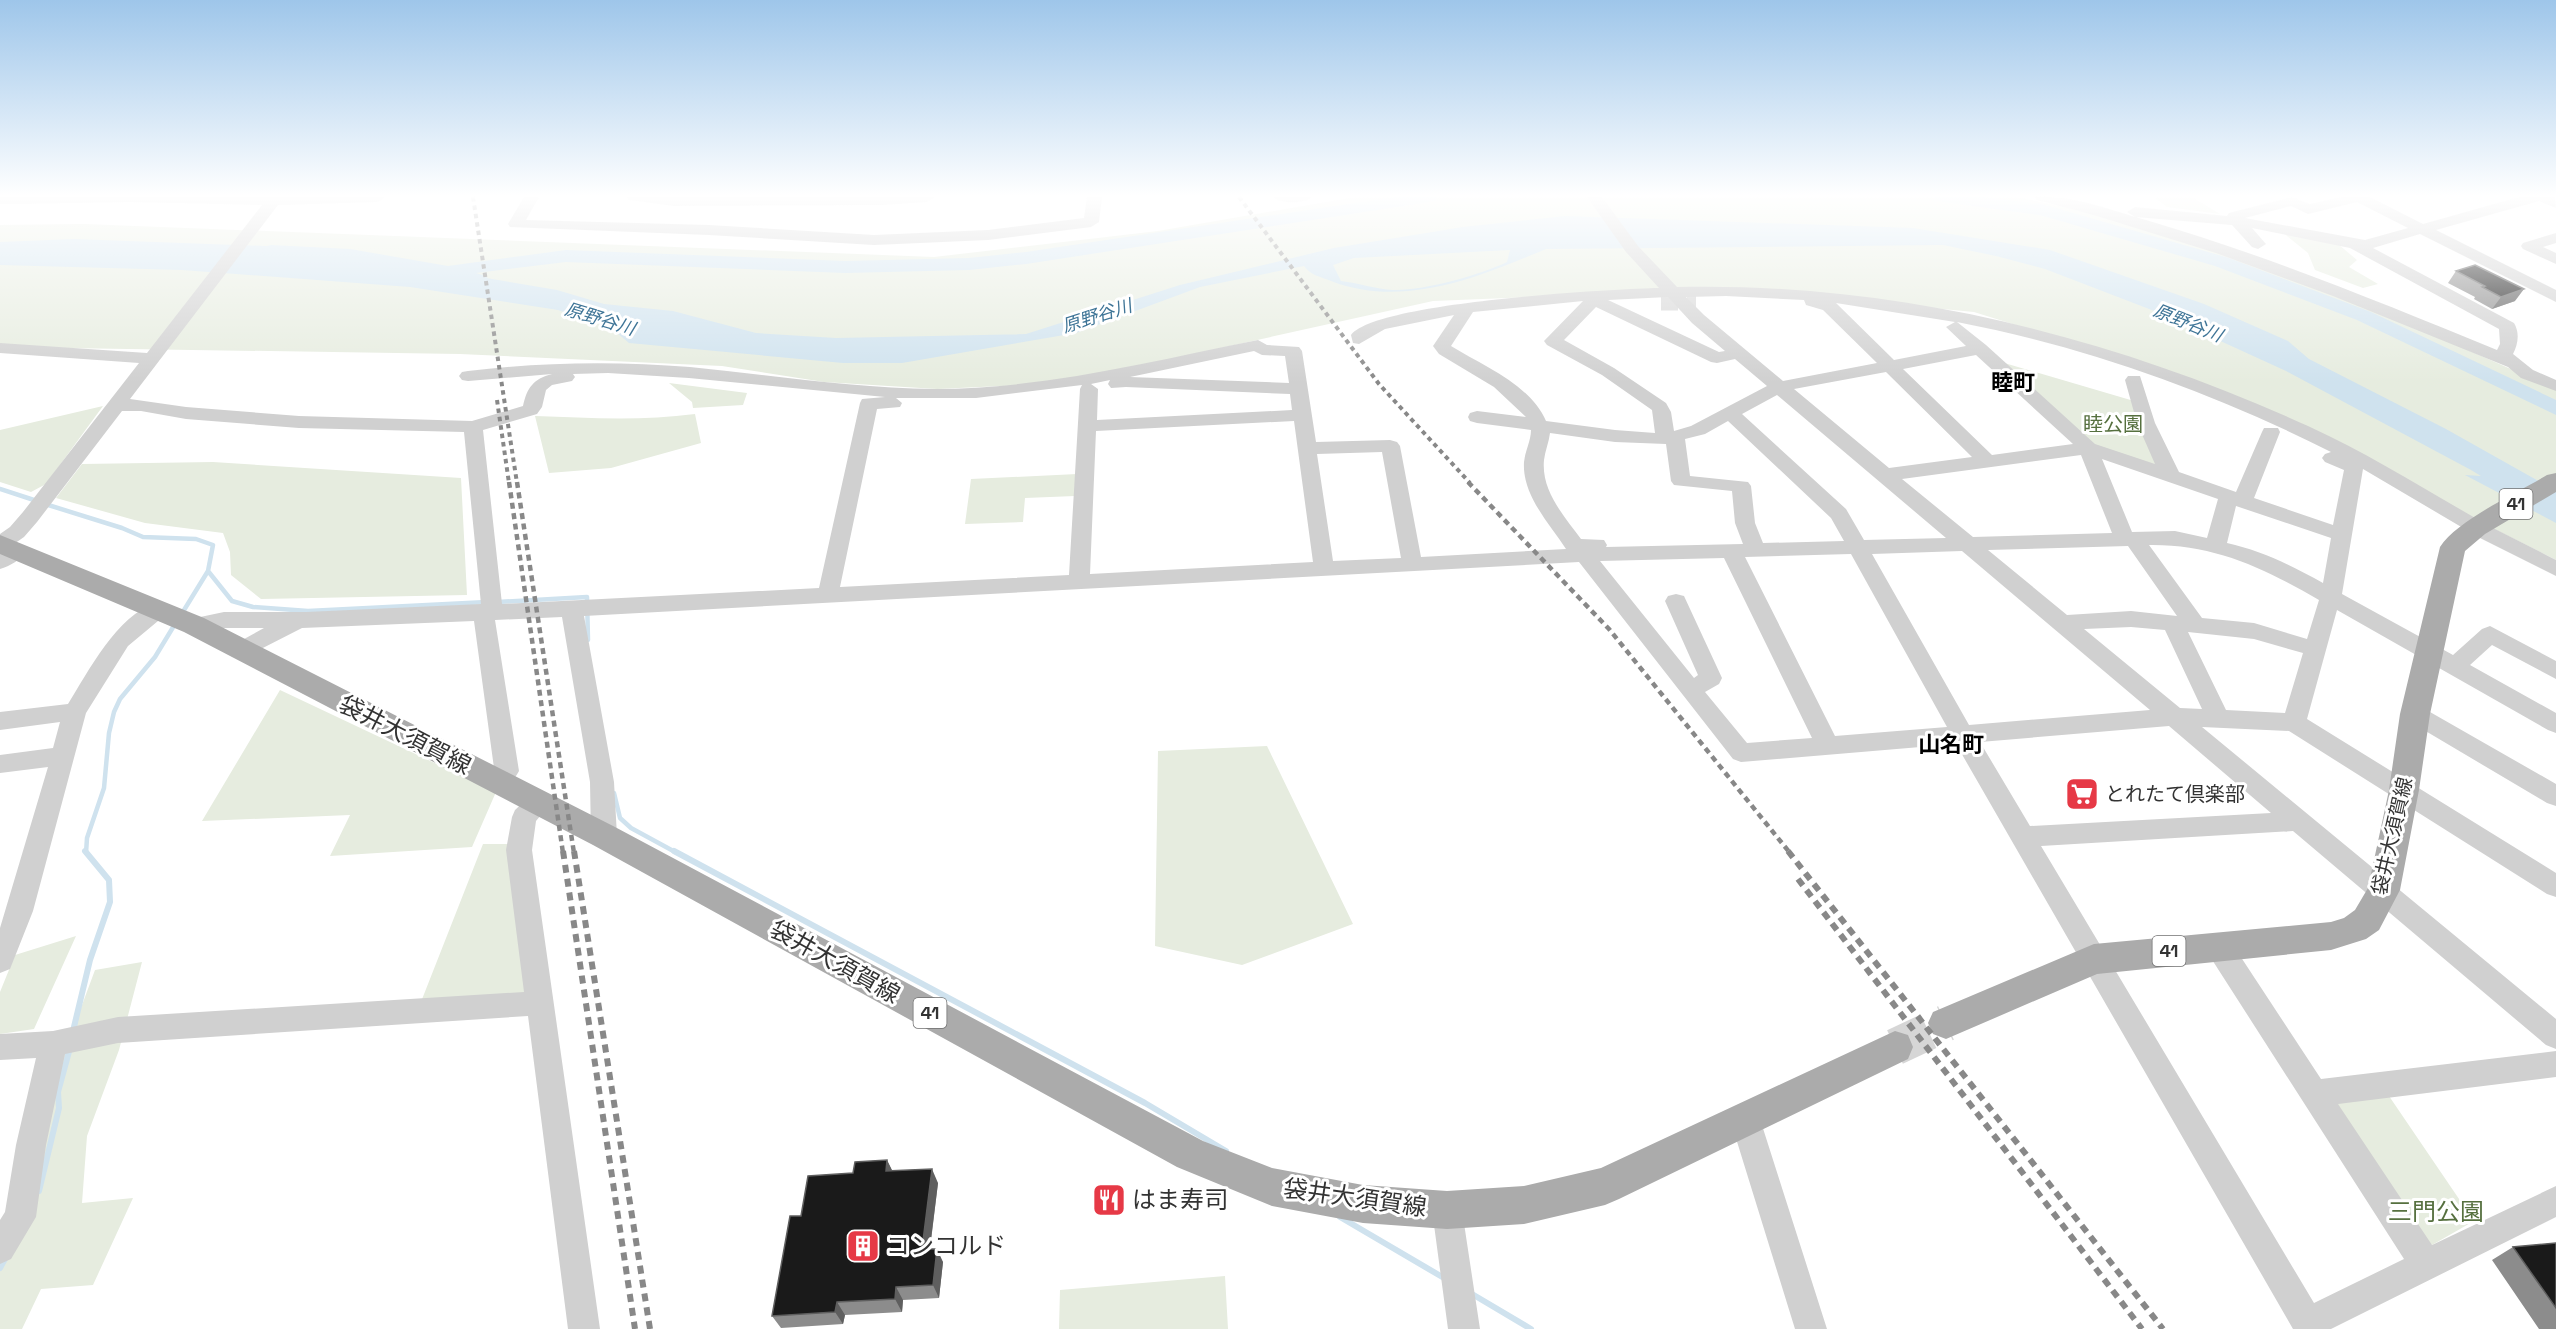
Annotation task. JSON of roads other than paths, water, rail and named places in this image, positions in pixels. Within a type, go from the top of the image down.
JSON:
[{"type":"main road","name":"袋井大須賀線","points":[[1946,1023],[2094,959],[2331,936],[2354,929],[2367,920],[2384,890],[2404,790],[2415,714],[2441,660],[2446,571],[2453,547],[2476,528],[2556,481]]},
{"type":"main road","name":"袋井大須賀線","points":[[4,550],[194,625],[604,836],[1190,1154],[1272,1187],[1363,1204],[1447,1210],[1524,1205],[1605,1186],[1895,1047]]},
{"type":"street","points":[[4,550],[228,259]]},
{"type":"street","points":[[1639,259],[1665,297],[1698,319],[1738,353],[1788,385]]},
{"type":"street","points":[[2248,259],[2359,300],[2513,363]]},
{"type":"street","points":[[2382,259],[2508,327],[2509,344],[2504,355],[2527,374],[2556,386]]},
{"type":"street","points":[[2481,259],[2556,297]]},
{"type":"street","points":[[1776,293],[1829,306],[2118,358]]},
{"type":"street","points":[[1359,339],[1360,335],[1367,330],[1388,324],[1467,308],[1534,299],[1776,293],[1917,310],[2031,333],[2118,358],[2275,426],[2363,461],[2476,528],[2556,568]]},
{"type":"street","points":[[1534,299],[1596,303],[1665,297]]},
{"type":"street","points":[[1987,461],[1829,306],[1698,302],[1883,475],[2384,890],[2556,1036]]},
{"type":"street","points":[[1596,303],[1717,358],[1738,353]]},
{"type":"street","points":[[1596,303],[1553,341],[1584,355],[1618,376],[1659,407],[1681,481],[1741,486],[1744,523],[1755,549]]},
{"type":"street","points":[[1467,308],[1442,346],[1520,397],[1540,426],[1541,433],[1534,464],[1543,502],[1575,546],[1696,541],[1707,550]]},
{"type":"street","points":[[1955,327],[2088,448],[2129,538],[2195,625]]},
{"type":"street","points":[[2012,340],[2240,417],[2275,426],[2354,467],[2331,595],[2294,722]]},
{"type":"street","points":[[468,376],[511,370],[653,370],[855,391],[936,394],[1003,391],[1069,382],[1258,345],[1262,350],[1293,351],[1324,568]]},
{"type":"street","points":[[0,348],[154,356]]},
{"type":"street","points":[[1477,417],[1615,436],[1670,438],[1698,430],[1788,385],[1980,349]]},
{"type":"street","points":[[116,405],[141,405],[186,413],[299,422],[473,427],[530,410],[533,407],[534,393],[547,381],[621,370]]},
{"type":"street","points":[[2134,380],[2146,423],[2170,476]]},
{"type":"street","points":[[828,595],[870,403],[953,405],[1016,399],[1126,382],[1298,389]]},
{"type":"street","points":[[1079,581],[1089,389]]},
{"type":"street","points":[[1730,413],[1839,514],[1855,547],[1962,733],[2310,1326],[2426,1264],[2556,1201]]},
{"type":"street","points":[[1087,426],[1302,416]]},
{"type":"street","points":[[2216,545],[2236,498],[2275,426]]},
{"type":"street","points":[[473,427],[487,611],[507,771],[495,781]]},
{"type":"street","points":[[1306,448],[1390,446],[1412,563]]},
{"type":"street","points":[[1883,475],[2088,448],[2342,535]]},
{"type":"street","points":[[194,625],[224,620],[306,620],[572,609],[1412,563],[1707,550],[2175,538],[2216,545],[2278,567],[2556,724]]},
{"type":"street","points":[[1731,550],[1827,744]]},
{"type":"street","points":[[1589,562],[1741,753],[1827,744],[2176,717],[2294,722],[2556,886]]},
{"type":"street","points":[[1676,601],[1712,678],[1691,690]]},
{"type":"street","points":[[572,609],[602,782],[604,836]]},
{"type":"street","points":[[0,961],[10,912],[75,712],[120,640],[156,611]]},
{"type":"street","points":[[2060,623],[2131,619],[2172,622],[2254,631],[2315,649]]},
{"type":"street","points":[[243,650],[280,628],[306,620]]},
{"type":"street","points":[[2172,622],[2218,719]]},
{"type":"street","points":[[2441,660],[2490,634],[2556,671]]},
{"type":"street","points":[[0,721],[75,712]]},
{"type":"street","points":[[2415,714],[2556,796]]},
{"type":"street","points":[[0,764],[61,756]]},
{"type":"street","points":[[538,804],[524,817],[519,850],[584,1329]]},
{"type":"street","points":[[2023,837],[2299,821]]},
{"type":"street","points":[[2219,947],[2426,1264]]},
{"type":"street","points":[[0,1047],[53,1044],[118,1030],[540,1003]]},
{"type":"street","points":[[0,1248],[20,1217],[31,1144],[53,1044]]},
{"type":"street","points":[[2314,1092],[2556,1064]]},
{"type":"street","points":[[1745,1119],[1811,1329]]},
{"type":"street","points":[[1447,1210],[1464,1329]]},
{"type":"water","points":[[0,259],[359,259],[557,290],[604,304],[673,311],[756,333],[836,338],[1026,334],[1180,285],[1288,259],[1351,259],[1333,265],[1341,281],[1405,290],[1482,272],[1507,262],[1508,259],[1521,259],[1468,279],[1441,286],[1413,291],[1386,292],[1358,289],[1331,281],[1313,274],[1304,266],[1200,287],[1076,333],[902,363],[843,363],[629,343],[597,316],[410,287],[182,270],[0,265]]},
{"type":"water","points":[[2007,259],[2076,259],[2204,304],[2288,341],[2309,359],[2446,429],[2556,491],[2556,523],[2465,475],[2481,476],[2471,470],[2286,371],[2157,312],[2045,269]]},
{"type":"waterway","name":"原野谷川","points":[[382,259],[428,267],[479,280]]},
{"type":"waterway","name":"原野谷川","points":[[455,270],[542,259]]},
{"type":"waterway","name":"原野谷川","points":[[643,259],[845,267],[969,264],[1016,259]]},
{"type":"waterway","name":"原野谷川","points":[[2212,259],[2364,316],[2556,408]]},
{"type":"waterway","name":"原野谷川","points":[[556,303],[633,329]]},
{"type":"waterway","points":[[0,489],[37,501]]},
{"type":"waterway","points":[[45,504],[122,528],[143,537],[196,539],[213,545],[208,571]]},
{"type":"waterway","points":[[181,615],[208,571]]},
{"type":"waterway","points":[[208,571],[232,601],[253,607],[308,611],[487,602]]},
{"type":"waterway","points":[[498,602],[587,597],[588,640]]},
{"type":"waterway","points":[[86,852],[87,838],[104,788],[109,733],[114,712],[120,699],[155,657],[175,624]]},
{"type":"waterway","points":[[614,793],[620,818],[631,828],[677,853]]},
{"type":"waterway","points":[[674,851],[1145,1103],[1226,1151]]},
{"type":"waterway","points":[[73,1031],[90,960],[110,902],[109,880],[86,852]]},
{"type":"waterway","points":[[39,1191],[59,1108],[58,1092],[70,1048]]},
{"type":"waterway","points":[[1340,1217],[1444,1278]]},
{"type":"waterway","points":[[0,1268],[6,1257]]},
{"type":"waterway","points":[[1472,1294],[1531,1329]]},
{"type":"tunnel","points":[[1661,302],[1696,302]]},
{"type":"tunnel","points":[[1895,1047],[1946,1023]]},
{"type":"railway","points":[[483,259],[517,483]]},
{"type":"railway","points":[[1285,259],[1379,384],[1470,483]]},
{"type":"railway","points":[[497,400],[509,483]]},
{"type":"railway","points":[[509,482],[563,853]]},
{"type":"railway","points":[[517,482],[574,853]]},
{"type":"railway","points":[[1468,482],[1609,629],[1790,853]]},
{"type":"railway","points":[[563,851],[635,1329]]},
{"type":"railway","points":[[574,851],[650,1329]]},
{"type":"railway","points":[[1788,851],[2163,1329]]},
{"type":"railway","points":[[1798,879],[2142,1329]]},
{"type":"place","name":"とれたて倶楽部","points":[[2082,794]]},
{"type":"place","name":"はま寿司","points":[[1109,1200]]},
{"type":"place","name":"コンコルド","points":[[863,1246]]},
{"type":"district","name":"睦町","points":[[2013,382]]},
{"type":"district","name":"山名町","points":[[1951,744]]},
{"type":"park label","name":"睦公園","points":[[2113,424]]},
{"type":"park label","name":"三門公園","points":[[2436,1212]]}]
